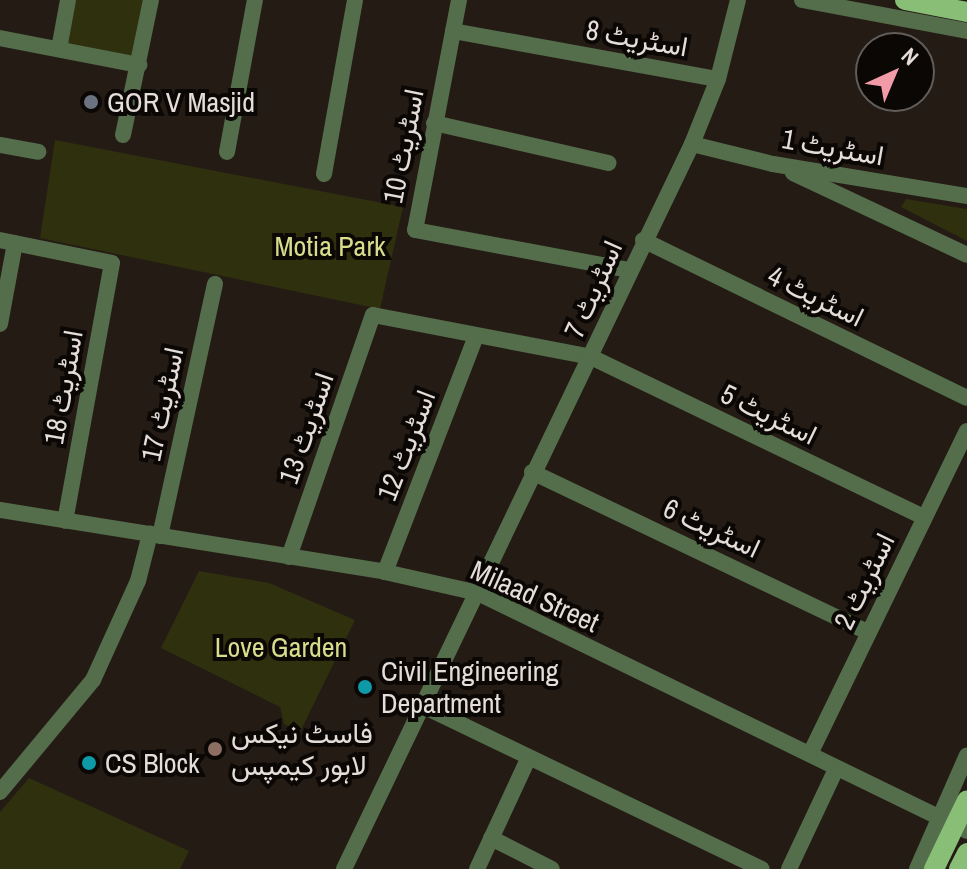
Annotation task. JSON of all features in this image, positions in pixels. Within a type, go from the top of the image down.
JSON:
[{"type":"main road","points":[[905,0],[967,12]]},
{"type":"main road","points":[[934,869],[967,800]]},
{"type":"main road","points":[[959,869],[967,853]]},
{"type":"street","points":[[59,49],[68,0]]},
{"type":"street","points":[[123,135],[151,0]]},
{"type":"street","points":[[227,152],[255,0]]},
{"type":"street","points":[[324,174],[355,0]]},
{"type":"street","name":"اسٹریٹ 10","points":[[459,0],[415,230],[628,270]]},
{"type":"street","name":"اسٹریٹ 7","points":[[344,869],[478,593],[532,472],[591,357],[628,270],[692,144],[718,79],[738,0]]},
{"type":"street","points":[[802,0],[967,31]]},
{"type":"street","name":"اسٹریٹ 8","points":[[453,31],[718,79]]},
{"type":"street","points":[[0,38],[139,65]]},
{"type":"street","points":[[434,123],[608,163]]},
{"type":"street","name":"اسٹریٹ 1","points":[[692,144],[773,164],[967,196]]},
{"type":"street","points":[[0,145],[38,152]]},
{"type":"street","points":[[773,164],[967,255]]},
{"type":"street","name":"اسٹریٹ 4","points":[[643,240],[967,398]]},
{"type":"street","points":[[0,324],[8,242]]},
{"type":"street","name":"اسٹریٹ 18","points":[[8,242],[112,263],[65,521]]},
{"type":"street","name":"اسٹریٹ 17","points":[[0,792],[93,680],[138,581],[155,535],[215,284]]},
{"type":"street","name":"اسٹریٹ 5","points":[[373,315],[591,357],[924,517]]},
{"type":"street","name":"اسٹریٹ 13","points":[[289,557],[373,315]]},
{"type":"street","name":"اسٹریٹ 12","points":[[385,572],[476,336]]},
{"type":"street","name":"اسٹریٹ 2","points":[[810,754],[967,431]]},
{"type":"street","name":"اسٹریٹ 6","points":[[532,472],[868,632]]},
{"type":"street","name":"Milaad Street","points":[[0,510],[385,572],[478,593],[954,825]]},
{"type":"street","points":[[421,705],[762,869]]},
{"type":"street","points":[[917,869],[954,825],[967,755]]},
{"type":"street","points":[[477,869],[529,757]]},
{"type":"street","points":[[789,869],[836,769]]},
{"type":"street","points":[[491,838],[552,869]]},
{"type":"green space","points":[[74,0],[147,0],[135,59],[65,45]]},
{"type":"green space","name":"Motia Park","points":[[55,140],[403,207],[380,309],[40,238]]},
{"type":"green space","points":[[906,199],[967,209],[967,241],[901,207]]},
{"type":"green space","name":"Love Garden","points":[[199,571],[269,583],[355,620],[300,732],[284,724],[280,707],[161,648]]},
{"type":"green space","points":[[29,778],[189,851],[180,869],[0,869],[0,812]]},
{"type":"place","name":"GOR V Masjid","points":[[91,102]]},
{"type":"place","name":"Civil Engineering Department","points":[[365,687]]},
{"type":"place","name":"فاسٹ نیکس لاہور کیمپس","points":[[215,749]]},
{"type":"place","name":"CS Block","points":[[89,763]]}]
